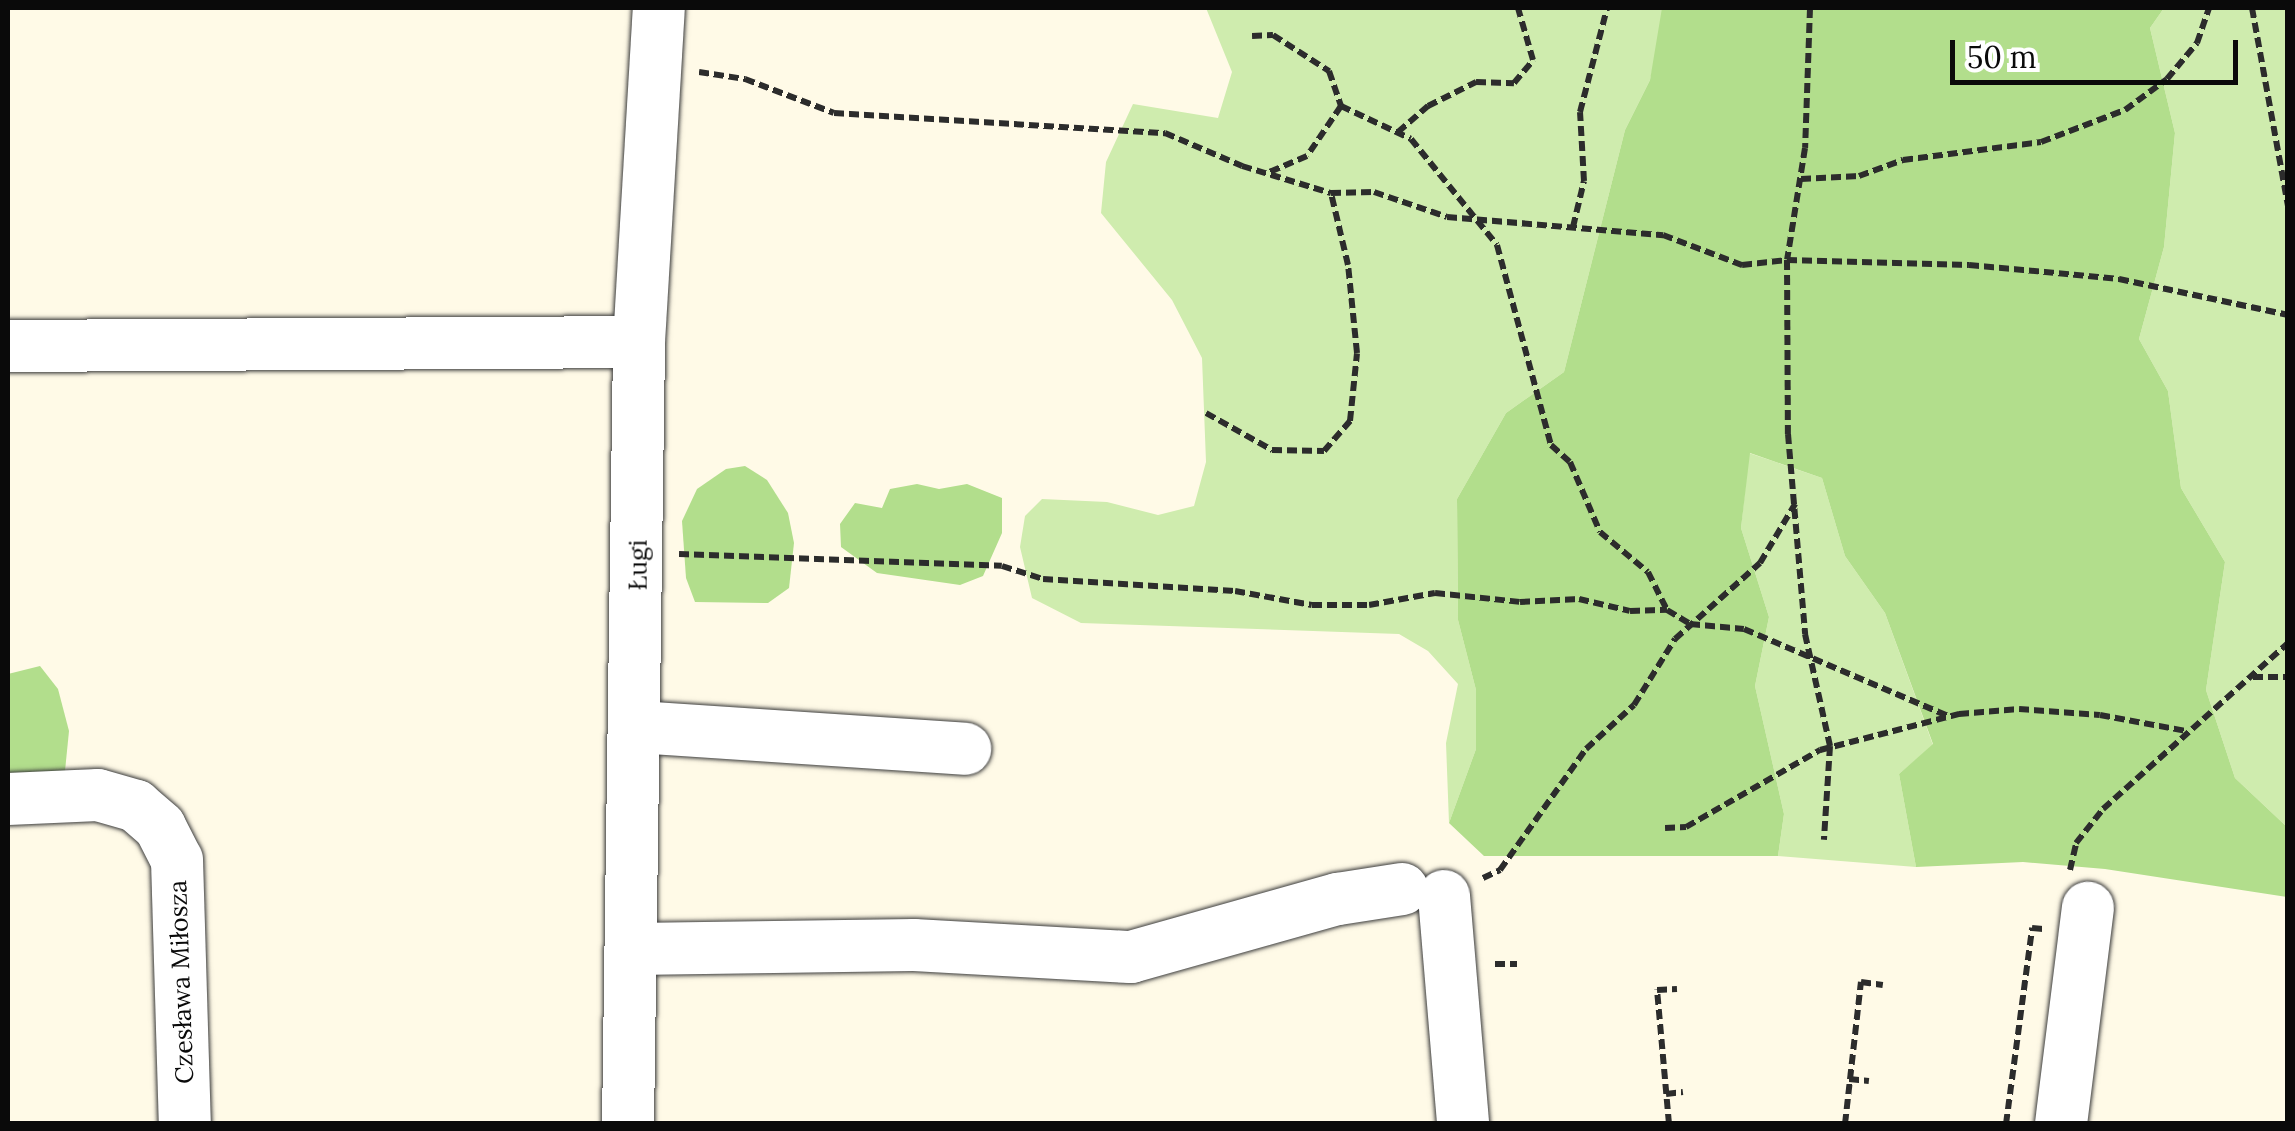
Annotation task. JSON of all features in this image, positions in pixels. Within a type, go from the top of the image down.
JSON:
[{"type":"street","name":"Ługi","points":[[628,1124],[634,949],[639,342],[659,8]]},
{"type":"street","points":[[8,346],[639,342]]},
{"type":"street","points":[[637,727],[965,749]]},
{"type":"street","name":"Czesława Miłosza","points":[[8,799],[98,795],[136,806],[160,826],[177,860],[185,1124]]},
{"type":"street","points":[[634,949],[914,945],[1131,957],[1338,899],[1423,893],[1463,1124]]},
{"type":"street","points":[[2061,1124],[2088,908]]},
{"type":"path","points":[[1398,132],[1428,106],[1476,82],[1514,82],[1532,60],[1518,8]]},
{"type":"path","points":[[1573,228],[1584,181],[1580,112],[1607,8]]},
{"type":"path","points":[[1810,8],[1802,180],[1787,260],[1796,503],[1810,655],[1830,746],[1824,840]]},
{"type":"path","points":[[1802,180],[1860,176],[1903,160],[2041,142],[2125,110],[2167,79],[2197,43],[2209,8]]},
{"type":"path","points":[[2252,8],[2288,207]]},
{"type":"path","points":[[1252,36],[1273,35],[1329,71],[1341,106],[1410,139],[1497,245],[1551,445],[1570,462],[1600,532],[1648,572],[1667,610],[1690,624],[1744,629],[1950,717]]},
{"type":"path","points":[[658,66],[745,79],[834,112],[1165,132],[1266,173],[1332,193],[1374,192],[1474,219],[1663,235],[1742,265],[1787,260],[2119,279],[2288,315]]},
{"type":"path","points":[[1266,173],[1307,156],[1341,106]]},
{"type":"path","points":[[1206,413],[1272,450],[1324,451],[1350,421],[1357,353],[1348,265],[1332,193]]},
{"type":"path","points":[[1423,893],[1500,870],[1586,749],[1634,705],[1690,624],[1760,562],[1796,503]]},
{"type":"path","points":[[638,552],[1002,566],[1042,580],[1235,590],[1312,604],[1370,605],[1435,593],[1520,602],[1579,599],[1630,611],[1667,610]]},
{"type":"path","points":[[2088,908],[2070,875],[2076,843],[2103,809],[2288,644]]},
{"type":"path","points":[[2252,677],[2288,677]]},
{"type":"path","points":[[1665,828],[1686,827],[1784,766],[1830,746],[1950,717],[2018,709],[2188,731]]},
{"type":"path","points":[[1845,1124],[1860,982],[1884,985]]},
{"type":"path","points":[[1669,1124],[1657,990],[1677,989]]},
{"type":"path","points":[[1850,1079],[1869,1081]]},
{"type":"path","points":[[1666,1094],[1683,1092]]},
{"type":"green space","points":[[1206,8],[1662,8],[1665,15],[1650,80],[1625,130],[1564,372],[1506,413],[1457,499],[1458,620],[1476,690],[1476,749],[1449,823],[1446,743],[1458,684],[1428,651],[1399,634],[1081,623],[1032,598],[1020,547],[1025,516],[1042,499],[1107,502],[1158,515],[1194,506],[1206,462],[1202,358],[1172,300],[1101,213],[1106,162],[1133,104],[1218,118],[1232,72]]},
{"type":"green space","points":[[1662,8],[2164,8],[2150,28],[2175,133],[2164,247],[2139,339],[2168,391],[2181,488],[2225,562],[2206,690],[2235,778],[2287,827],[2287,897],[2105,869],[2023,862],[1916,867],[1899,774],[1933,744],[1885,613],[1845,556],[1822,478],[1750,453],[1741,528],[1769,617],[1755,686],[1784,814],[1778,856],[1484,856],[1449,823],[1476,749],[1476,690],[1458,620],[1457,499],[1506,413],[1564,372],[1625,130],[1650,80]]},
{"type":"green space","points":[[2164,8],[2287,8],[2287,827],[2235,778],[2206,690],[2225,562],[2181,488],[2168,391],[2139,339],[2164,247],[2175,133],[2150,28]]},
{"type":"green space","points":[[1749,453],[1822,478],[1845,556],[1885,613],[1933,745],[1899,774],[1916,867],[1778,856],[1784,814],[1755,686],[1769,617],[1741,528]]},
{"type":"green space","points":[[745,466],[767,480],[788,513],[794,543],[789,588],[768,603],[695,602],[686,578],[682,521],[697,489],[726,469]]},
{"type":"green space","points":[[917,484],[939,489],[967,484],[1002,498],[1002,533],[983,576],[960,585],[877,573],[841,547],[840,524],[855,503],[882,508],[890,489]]},
{"type":"green space","points":[[40,666],[58,689],[69,731],[65,771],[8,783],[8,674]]}]
